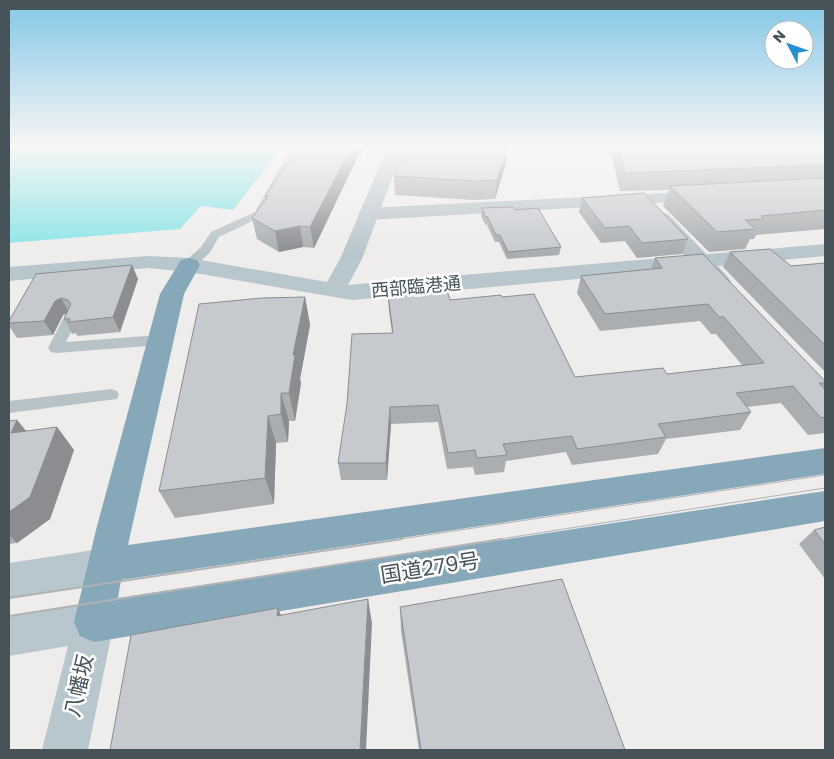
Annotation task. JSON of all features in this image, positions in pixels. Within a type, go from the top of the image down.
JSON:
[{"type":"highway","points":[[94,622],[114,526],[172,294],[189,265]]},
{"type":"highway","points":[[107,565],[202,553],[825,460]]},
{"type":"highway","name":"国道279号","points":[[94,622],[825,506]]},
{"type":"street","points":[[333,291],[351,259],[381,181]]},
{"type":"street","points":[[368,214],[720,195]]},
{"type":"street","points":[[643,198],[736,298]]},
{"type":"street","name":"西部臨港通","points":[[9,274],[148,262],[189,265],[352,293],[825,250]]},
{"type":"street","points":[[9,581],[107,565]]},
{"type":"street","points":[[9,636],[94,622]]},
{"type":"street","name":"八幡坂","points":[[65,750],[94,622]]},
{"type":"lane","points":[[189,265],[206,249],[215,235],[259,214],[277,181]]},
{"type":"lane","points":[[70,318],[56,348],[160,340]]},
{"type":"lane","points":[[9,408],[111,395]]},
{"type":"water","points":[[9,181],[255,181],[233,210],[201,206],[180,229],[9,243]]},
{"type":"building","points":[[275,181],[334,181],[310,227],[300,226],[275,231],[252,218],[268,196],[265,196]]},
{"type":"building","points":[[759,181],[825,181],[825,210],[761,216],[764,219],[745,220],[755,229],[717,232],[670,186]]},
{"type":"building","points":[[644,193],[688,239],[642,243],[629,226],[605,228],[582,198]]},
{"type":"building","points":[[513,207],[515,210],[538,208],[561,247],[508,252],[500,235],[496,235],[482,208]]},
{"type":"building","points":[[770,249],[791,266],[825,263],[825,345],[730,252]]},
{"type":"building","points":[[703,254],[825,381],[825,383],[819,383],[825,390],[825,417],[821,418],[793,386],[736,393],[751,412],[658,424],[666,437],[577,449],[572,436],[503,444],[507,455],[477,458],[475,450],[448,453],[438,405],[390,407],[386,463],[338,463],[347,404],[352,334],[393,333],[388,295],[447,291],[450,300],[534,294],[575,377],[663,368],[667,374],[764,363],[724,317],[719,317],[708,304],[605,314],[581,276],[662,268],[655,258]]},
{"type":"building","points":[[132,265],[113,317],[69,322],[70,319],[64,319],[71,304],[68,300],[61,298],[55,301],[44,321],[9,323],[36,274]]},
{"type":"building","points":[[305,297],[293,355],[295,355],[289,393],[281,393],[281,414],[268,416],[265,478],[159,491],[199,304],[262,298]]},
{"type":"building","points":[[17,420],[11,433],[57,427],[30,497],[9,512],[9,421]]},
{"type":"building","points":[[825,527],[825,544],[814,530]]},
{"type":"building","points":[[562,579],[625,750],[421,750],[400,607]]},
{"type":"building","points":[[368,599],[360,750],[110,750],[131,635],[278,608],[277,616]]},
{"type":"tram line","points":[[394,540],[825,475]]},
{"type":"tram line","points":[[494,540],[825,488]]},
{"type":"tram line","points":[[9,598],[402,539]]},
{"type":"tram line","points":[[9,616],[502,539]]}]
